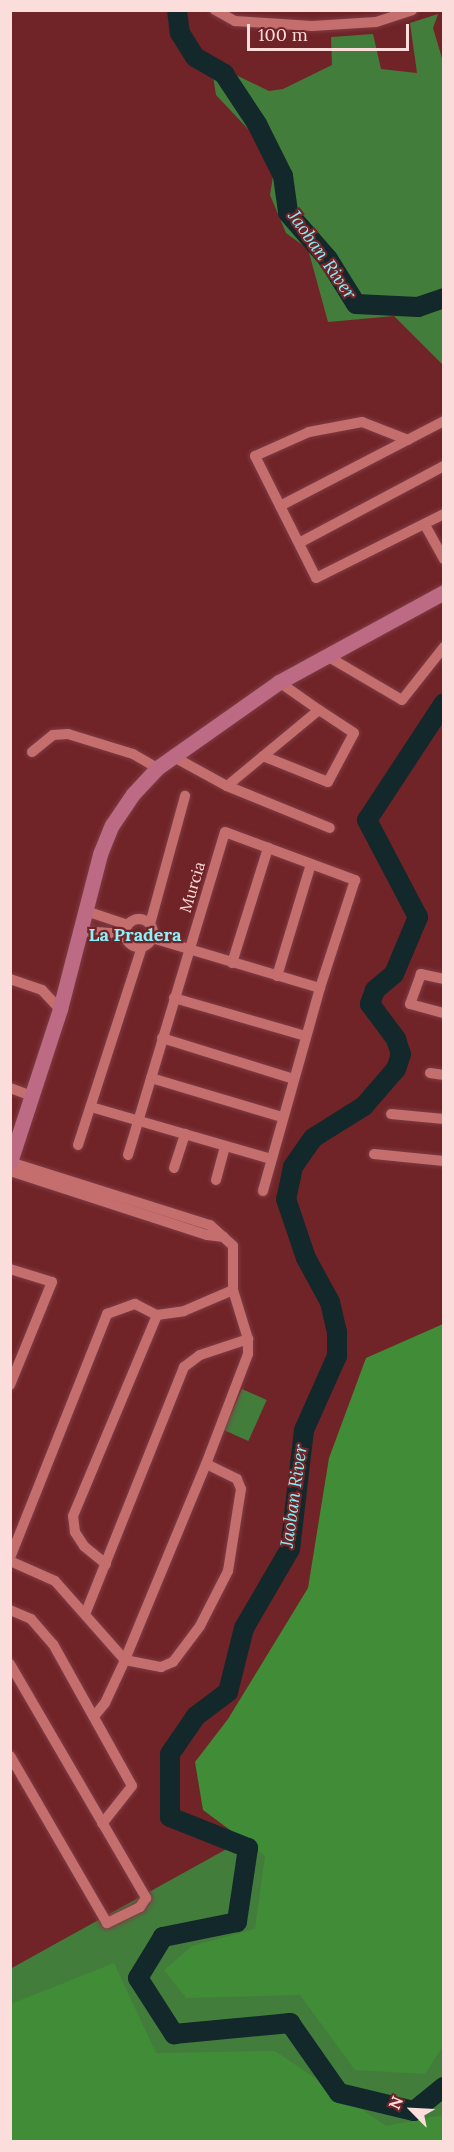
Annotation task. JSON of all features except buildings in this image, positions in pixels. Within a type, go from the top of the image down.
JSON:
[{"type":"street","points":[[218,11],[257,24],[312,26],[376,22],[412,10]]},
{"type":"street","points":[[280,506],[444,421]]},
{"type":"street","points":[[408,441],[362,422],[309,432],[255,456],[316,578],[444,514]]},
{"type":"street","points":[[299,543],[444,466]]},
{"type":"street","points":[[425,525],[444,559]]},
{"type":"street","points":[[96,1714],[105,1703],[125,1660],[206,1464],[248,1354],[248,1339],[233,1290],[232,1246],[225,1237],[210,1226],[10,1162],[15,1134],[32,1096],[60,1009],[100,854],[112,825],[133,794],[157,768],[279,682],[444,592]]},
{"type":"street","points":[[327,656],[402,700],[444,647]]},
{"type":"street","points":[[263,756],[328,782],[354,733],[279,682]]},
{"type":"street","points":[[227,786],[319,710]]},
{"type":"street","points":[[32,753],[53,735],[68,734],[133,754],[157,768]]},
{"type":"street","points":[[174,757],[227,786],[330,828]]},
{"type":"street","points":[[152,938],[150,924],[185,796]]},
{"type":"street","name":"Murcia","points":[[128,1155],[225,832],[268,848]]},
{"type":"street","points":[[232,963],[268,848],[355,880],[320,988],[263,1191]]},
{"type":"street","points":[[277,976],[311,864]]},
{"type":"street","points":[[86,911],[126,929]]},
{"type":"street","points":[[81,931],[126,929],[136,920],[150,924]]},
{"type":"street","points":[[126,929],[129,943],[142,947]]},
{"type":"street","points":[[152,938],[188,951],[320,988]]},
{"type":"street","points":[[78,1146],[142,947],[152,938]]},
{"type":"street","points":[[444,979],[421,974],[410,1004],[444,1013]]},
{"type":"street","points":[[10,979],[42,990],[60,1009]]},
{"type":"street","points":[[174,998],[306,1036]]},
{"type":"street","points":[[162,1038],[294,1079]]},
{"type":"street","points":[[430,1073],[444,1075]]},
{"type":"street","points":[[151,1078],[282,1118]]},
{"type":"street","points":[[10,1088],[32,1096]]},
{"type":"street","points":[[91,1107],[271,1159]]},
{"type":"street","points":[[391,1114],[444,1119]]},
{"type":"street","points":[[174,1168],[185,1134]]},
{"type":"street","points":[[216,1180],[225,1146]]},
{"type":"street","points":[[374,1154],[444,1161]]},
{"type":"street","points":[[10,1171],[207,1235],[225,1237]]},
{"type":"street","points":[[11,1270],[52,1282],[11,1383]]},
{"type":"street","points":[[206,1464],[237,1479],[241,1489],[228,1571],[200,1626],[173,1662],[162,1668],[125,1660],[86,1612],[56,1581],[10,1560],[107,1314],[135,1304],[157,1315],[184,1311],[233,1290]]},
{"type":"street","points":[[106,1564],[84,1546],[75,1532],[73,1516],[157,1315]]},
{"type":"street","points":[[86,1612],[184,1367],[200,1355],[248,1339]]},
{"type":"street","points":[[10,1610],[31,1619],[53,1644],[96,1714],[132,1786],[102,1824]]},
{"type":"street","points":[[10,1664],[146,1898],[140,1907],[107,1923],[10,1756]]},
{"type":"green space","points":[[438,14],[433,28],[444,65],[443,365],[394,316],[328,322],[308,249],[286,233],[270,195],[273,176],[263,145],[216,95],[211,63],[269,91],[283,89],[332,65],[331,37],[373,34],[381,69],[417,73],[410,23]]},
{"type":"green space","points":[[443,1324],[443,2046],[425,2074],[355,2070],[300,1995],[186,1998],[164,1970],[192,1946],[255,1929],[265,1856],[203,1810],[195,1762],[228,1719],[308,1588],[329,1458],[366,1358]]},
{"type":"green space","points":[[242,1389],[267,1400],[248,1441],[224,1430]]},
{"type":"green space","points":[[360,1775],[443,1812],[443,2141],[11,2141],[10,1969]]},
{"type":"green space","points":[[114,1963],[156,2053],[275,2051],[386,2126],[443,2115],[443,2141],[11,2141],[11,2004]]},
{"type":"waterway","name":"Jaoban River","points":[[177,10],[180,33],[195,57],[224,74],[257,124],[283,176],[288,213],[328,259],[356,304],[418,307],[444,298]]},
{"type":"waterway","name":"Jaoban River","points":[[444,703],[367,820],[418,917],[394,974],[375,990],[370,1004],[396,1039],[401,1054],[396,1069],[364,1106],[313,1138],[293,1167],[286,1199],[306,1258],[330,1302],[337,1332],[337,1356],[304,1430],[290,1549],[244,1628],[228,1692],[196,1716],[170,1754],[170,1817],[248,1848],[237,1922],[163,1937],[138,1978],[174,2034],[290,2023],[339,2093],[414,2111],[444,2087]]},
{"type":"district","name":"La Pradera","points":[[135,935]]}]
